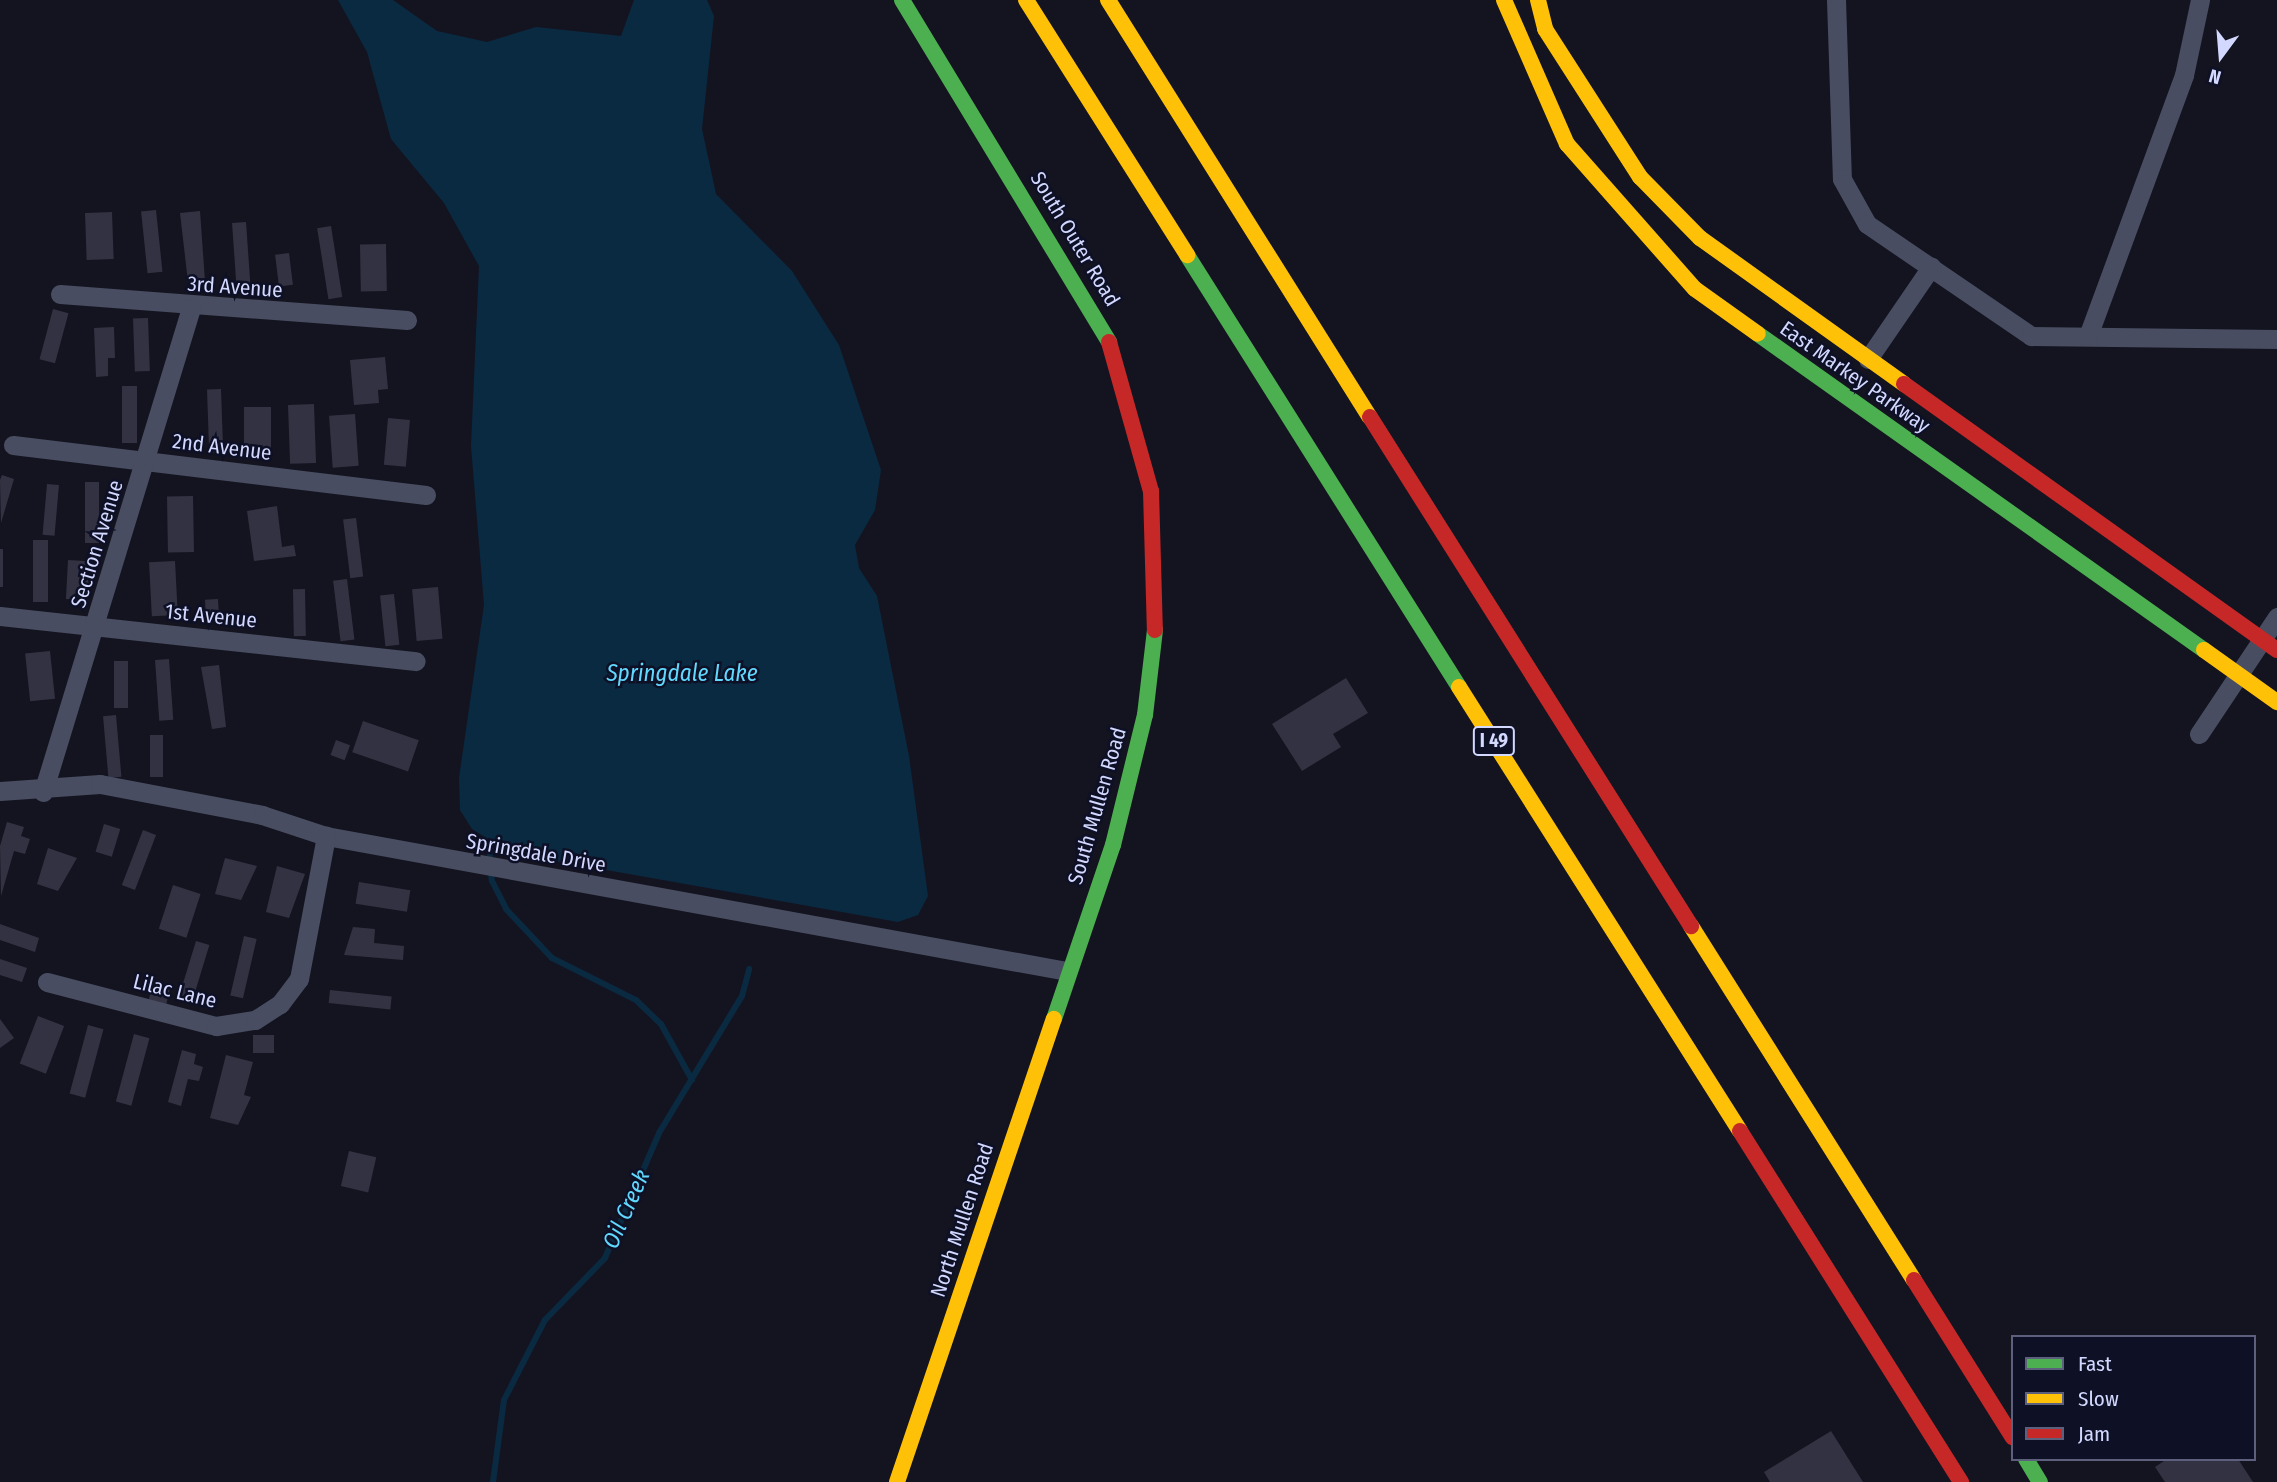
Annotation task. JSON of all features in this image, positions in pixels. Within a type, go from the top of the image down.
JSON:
[{"type":"main road","name":"South Outer Road","points":[[902,0],[1093,304],[1124,381],[1157,547],[1149,692]]},
{"type":"main road","name":"I 49","points":[[1026,0],[1961,1482]]},
{"type":"main road","points":[[1108,0],[2011,1435]]},
{"type":"main road","name":"East Markey Parkway","points":[[1504,0],[1567,144],[1695,289],[2277,702]]},
{"type":"main road","name":"East Markey Parkway","points":[[1538,0],[1545,29],[1640,177],[1700,237],[2269,644]]},
{"type":"main road","name":"South Mullen Road","points":[[1067,971],[1113,845],[1149,692]]},
{"type":"main road","name":"North Mullen Road","points":[[897,1482],[1067,971]]},
{"type":"main road","points":[[2027,1461],[2040,1482]]},
{"type":"street","points":[[1836,0],[1842,179],[1867,224],[2031,336],[2277,339]]},
{"type":"street","points":[[2088,336],[2184,75],[2200,0]]},
{"type":"street","points":[[1868,359],[1931,267]]},
{"type":"street","name":"3rd Avenue","points":[[60,293],[191,308],[407,320]]},
{"type":"street","name":"Section Avenue","points":[[43,792],[147,461],[191,308]]},
{"type":"street","name":"2nd Avenue","points":[[13,445],[426,495]]},
{"type":"street","name":"1st Avenue","points":[[0,615],[416,661]]},
{"type":"street","points":[[2199,734],[2238,674],[2269,644],[2277,618]]},
{"type":"street","name":"Springdale Drive","points":[[0,791],[43,792],[100,784],[262,814],[326,836],[528,875],[1067,971]]},
{"type":"street","name":"Lilac Lane","points":[[47,982],[216,1026],[255,1020],[280,1003],[299,979],[326,836]]},
{"type":"water","name":"Springdale Lake","points":[[338,0],[393,0],[437,31],[487,42],[536,27],[621,36],[634,0],[707,0],[714,16],[702,129],[716,194],[792,271],[839,345],[881,470],[875,510],[855,545],[859,568],[877,596],[909,756],[928,896],[918,915],[898,922],[511,853],[472,829],[460,810],[459,778],[484,605],[471,446],[479,266],[444,203],[391,139],[367,52]]},
{"type":"building","points":[[156,210],[162,272],[148,273],[141,212]]},
{"type":"building","points":[[200,211],[205,281],[188,282],[180,213]]},
{"type":"building","points":[[112,212],[114,259],[87,260],[85,213]]},
{"type":"building","points":[[246,222],[250,283],[236,284],[232,223]]},
{"type":"building","points":[[331,226],[342,297],[328,299],[317,228]]},
{"type":"building","points":[[360,244],[386,244],[387,291],[361,291]]},
{"type":"building","points":[[289,253],[293,285],[279,286],[275,255]]},
{"type":"building","points":[[53,309],[68,313],[55,363],[40,359]]},
{"type":"building","points":[[148,318],[150,371],[135,371],[133,319]]},
{"type":"building","points":[[114,327],[115,358],[108,358],[108,376],[96,377],[94,328]]},
{"type":"building","points":[[385,357],[388,389],[378,390],[379,403],[354,405],[350,360]]},
{"type":"building","points":[[122,386],[137,386],[137,443],[122,443]]},
{"type":"building","points":[[207,389],[221,389],[223,452],[209,452]]},
{"type":"building","points":[[314,404],[316,463],[290,464],[288,405]]},
{"type":"building","points":[[244,407],[271,407],[271,456],[244,456]]},
{"type":"building","points":[[355,414],[359,466],[333,468],[329,416]]},
{"type":"building","points":[[388,418],[410,420],[406,467],[384,465]]},
{"type":"building","points":[[2,475],[14,479],[1,523],[0,480]]},
{"type":"building","points":[[85,482],[99,482],[99,543],[85,543]]},
{"type":"building","points":[[47,484],[59,485],[55,536],[43,535]]},
{"type":"building","points":[[167,496],[193,496],[194,552],[168,552]]},
{"type":"building","points":[[277,506],[282,547],[294,545],[296,556],[254,561],[247,511]]},
{"type":"building","points":[[356,518],[363,577],[350,578],[343,520]]},
{"type":"building","points":[[33,540],[48,540],[48,602],[33,602]]},
{"type":"building","points":[[0,549],[3,549],[3,587],[0,587]]},
{"type":"building","points":[[68,560],[90,561],[88,600],[66,599]]},
{"type":"building","points":[[175,561],[178,615],[152,616],[149,562]]},
{"type":"building","points":[[347,579],[354,640],[341,641],[333,581]]},
{"type":"building","points":[[438,587],[443,639],[417,641],[412,589]]},
{"type":"building","points":[[293,589],[305,589],[306,636],[294,636]]},
{"type":"building","points":[[394,594],[399,645],[385,646],[380,595]]},
{"type":"building","points":[[218,599],[219,618],[206,619],[205,600]]},
{"type":"building","points":[[50,651],[55,699],[30,701],[25,654]]},
{"type":"building","points":[[169,659],[173,720],[159,721],[155,660]]},
{"type":"building","points":[[114,661],[128,661],[128,708],[114,708]]},
{"type":"building","points":[[219,665],[226,727],[212,729],[201,667]]},
{"type":"building","points":[[1346,678],[1368,713],[1333,734],[1341,747],[1302,771],[1272,724]]},
{"type":"building","points":[[116,715],[121,777],[108,778],[103,716]]},
{"type":"building","points":[[363,721],[419,740],[408,771],[352,752]]},
{"type":"building","points":[[150,735],[163,735],[163,777],[150,777]]},
{"type":"building","points":[[336,740],[350,745],[345,760],[331,755]]},
{"type":"building","points":[[7,822],[24,827],[21,836],[30,839],[25,854],[14,851],[1,896],[0,846]]},
{"type":"building","points":[[104,824],[120,829],[112,857],[96,852]]},
{"type":"building","points":[[143,830],[156,835],[135,890],[122,885]]},
{"type":"building","points":[[48,848],[77,858],[58,891],[37,884]]},
{"type":"building","points":[[225,858],[257,866],[241,900],[215,894]]},
{"type":"building","points":[[277,866],[305,874],[289,918],[266,912]]},
{"type":"building","points":[[359,882],[410,890],[407,912],[356,904]]},
{"type":"building","points":[[173,885],[201,894],[186,938],[159,929]]},
{"type":"building","points":[[0,924],[39,938],[35,952],[0,940]]},
{"type":"building","points":[[353,927],[375,929],[374,943],[404,946],[403,960],[344,955]]},
{"type":"building","points":[[244,936],[257,939],[243,998],[230,995]]},
{"type":"building","points":[[196,941],[209,945],[192,1003],[178,999]]},
{"type":"building","points":[[0,959],[27,968],[22,982],[0,975]]},
{"type":"building","points":[[152,986],[170,990],[166,1005],[149,1001]]},
{"type":"building","points":[[330,990],[392,996],[390,1009],[329,1003]]},
{"type":"building","points":[[38,1016],[64,1026],[46,1074],[20,1064]]},
{"type":"building","points":[[0,1019],[14,1038],[0,1048]]},
{"type":"building","points":[[88,1025],[103,1029],[85,1098],[70,1094]]},
{"type":"building","points":[[134,1034],[149,1038],[131,1106],[116,1102]]},
{"type":"building","points":[[253,1035],[274,1035],[274,1053],[253,1053]]},
{"type":"building","points":[[182,1050],[196,1054],[194,1064],[203,1067],[199,1081],[188,1079],[181,1106],[168,1102]]},
{"type":"building","points":[[226,1055],[253,1062],[244,1095],[251,1097],[238,1125],[210,1118]]},
{"type":"building","points":[[349,1151],[376,1157],[368,1192],[341,1186]]},
{"type":"building","points":[[1831,1431],[1863,1482],[1770,1482],[1764,1472]]},
{"type":"building","points":[[2164,1461],[2239,1461],[2253,1482],[2165,1482],[2155,1467]]},
{"type":"waterway","points":[[489,842],[492,881],[506,909],[552,958],[636,1000],[661,1024],[692,1080]]},
{"type":"waterway","name":"Oil Creek","points":[[493,1482],[504,1400],[545,1320],[605,1258],[659,1133],[742,996],[749,969]]},
{"type":"traffic: fast","points":[[902,0],[1109,342]]},
{"type":"traffic: fast","points":[[1187,255],[1459,687]]},
{"type":"traffic: fast","points":[[1758,334],[2204,650]]},
{"type":"traffic: fast","points":[[1054,1019],[1113,845],[1145,715],[1155,630]]},
{"type":"traffic: fast","points":[[2027,1461],[2040,1482]]},
{"type":"traffic: slow","points":[[1026,0],[1187,255]]},
{"type":"traffic: slow","points":[[1108,0],[1370,417]]},
{"type":"traffic: slow","points":[[1504,0],[1567,144],[1695,289],[1758,334]]},
{"type":"traffic: slow","points":[[1538,0],[1545,29],[1640,177],[1700,238],[1904,384]]},
{"type":"traffic: slow","points":[[2204,650],[2277,702]]},
{"type":"traffic: slow","points":[[1459,687],[1740,1131]]},
{"type":"traffic: slow","points":[[1691,926],[1914,1280]]},
{"type":"traffic: slow","points":[[897,1482],[1054,1019]]},
{"type":"traffic: jam","points":[[1109,342],[1151,491],[1155,630]]},
{"type":"traffic: jam","points":[[1904,384],[2277,650]]},
{"type":"traffic: jam","points":[[1370,417],[1691,926]]},
{"type":"traffic: jam","points":[[1740,1131],[1961,1482]]},
{"type":"traffic: jam","points":[[1914,1280],[2011,1435]]}]
